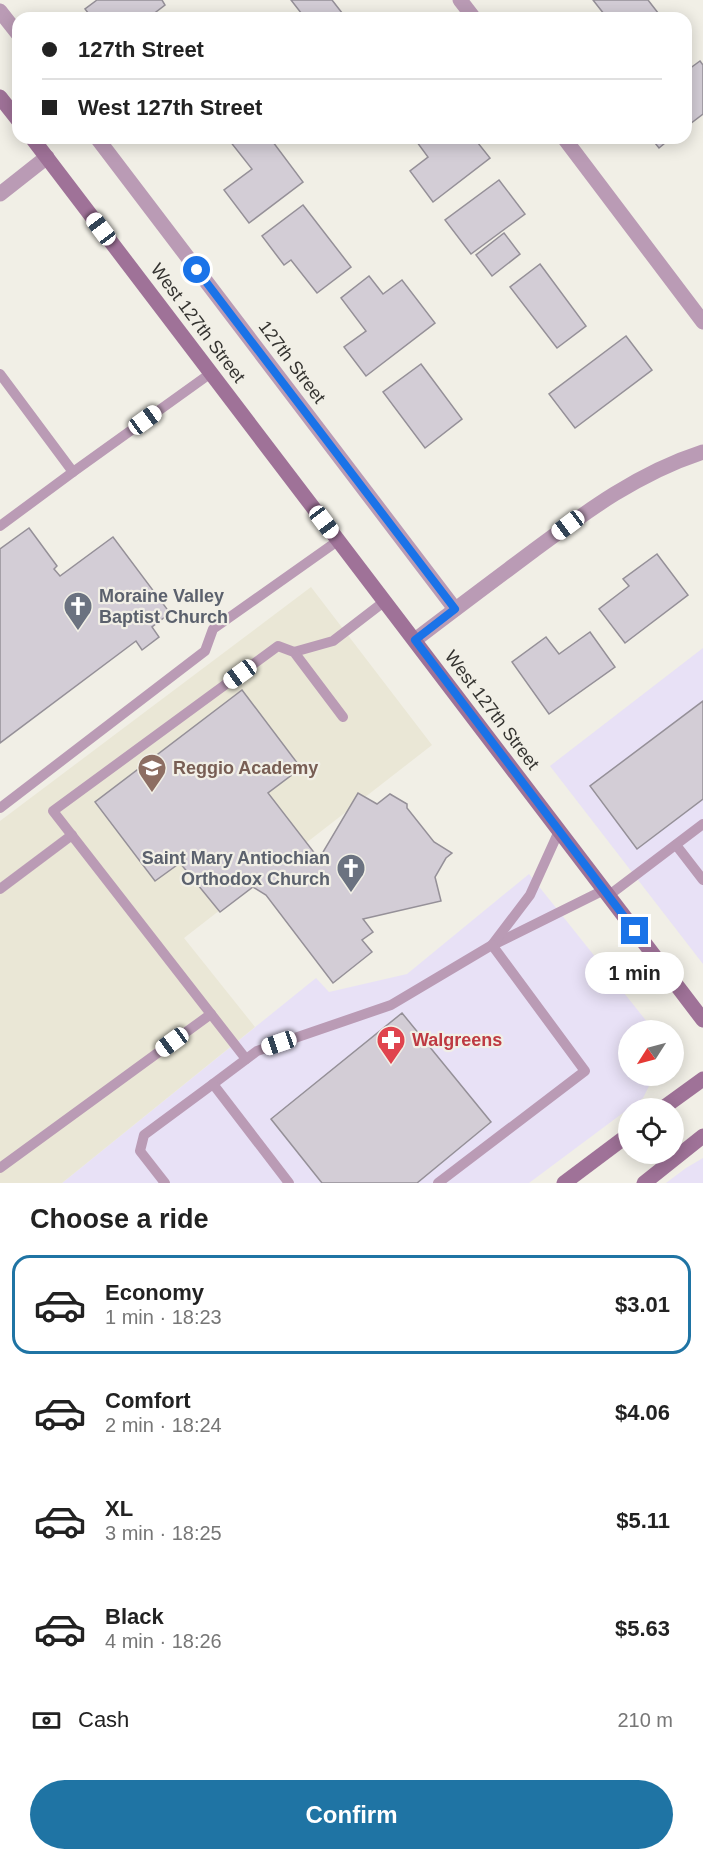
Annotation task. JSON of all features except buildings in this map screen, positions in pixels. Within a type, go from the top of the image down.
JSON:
[{"type":"main road","points":[[0,97],[12,112]]},
{"type":"main road","name":"West 127th Street","points":[[36,144],[703,1020]]},
{"type":"main road","points":[[677,1098],[703,1079]]},
{"type":"main road","points":[[644,1183],[703,1136]]},
{"type":"main road","points":[[564,1183],[618,1142]]},
{"type":"street","points":[[460,0],[469,12]]},
{"type":"street","points":[[0,11],[12,26]]},
{"type":"street","name":"127th Street","points":[[102,144],[455,609]]},
{"type":"street","points":[[569,144],[703,322]]},
{"type":"street","points":[[0,195],[47,158]]},
{"type":"street","points":[[415,640],[621,488],[661,467],[703,452]]},
{"type":"lane","points":[[0,526],[211,373]]},
{"type":"lane","points":[[0,374],[73,472]]},
{"type":"lane","points":[[0,808],[205,651],[213,629],[339,540]]},
{"type":"lane","points":[[294,652],[333,642],[385,601]]},
{"type":"lane","points":[[246,1059],[53,812],[278,646],[294,652],[344,717]]},
{"type":"lane","points":[[159,1181],[140,1151],[144,1135],[257,1051],[391,1005],[492,945],[606,893],[703,824]]},
{"type":"lane","points":[[492,945],[530,896],[560,831]]},
{"type":"lane","points":[[0,889],[72,835]]},
{"type":"lane","points":[[676,844],[703,880]]},
{"type":"lane","points":[[438,1183],[585,1071],[492,945]]},
{"type":"lane","points":[[0,1168],[211,1014]]},
{"type":"lane","points":[[213,1084],[289,1183]]},
{"type":"shaded area","points":[[311,587],[432,745],[184,938],[255,1027],[62,1183],[0,1183],[0,821]]},
{"type":"shaded area","points":[[703,648],[703,964],[550,766]]},
{"type":"shaded area","points":[[529,874],[646,1020],[618,1020],[618,1086],[649,1086],[643,1098],[618,1098],[618,1117],[529,1183],[62,1183],[316,978],[329,992],[407,974]]},
{"type":"shaded area","points":[[703,1158],[703,1183],[666,1183],[686,1168]]},
{"type":"place","name":"Moraine Valley Baptist Church","points":[[78,632]]},
{"type":"place","name":"Reggio Academy","points":[[152,794]]},
{"type":"place","name":"Saint Mary Antiochian Orthodox Church","points":[[351,894]]},
{"type":"place","name":"Walgreens","points":[[391,1066]]},
{"type":"route","points":[[197,270],[455,609],[415,640],[635,931]]}]
